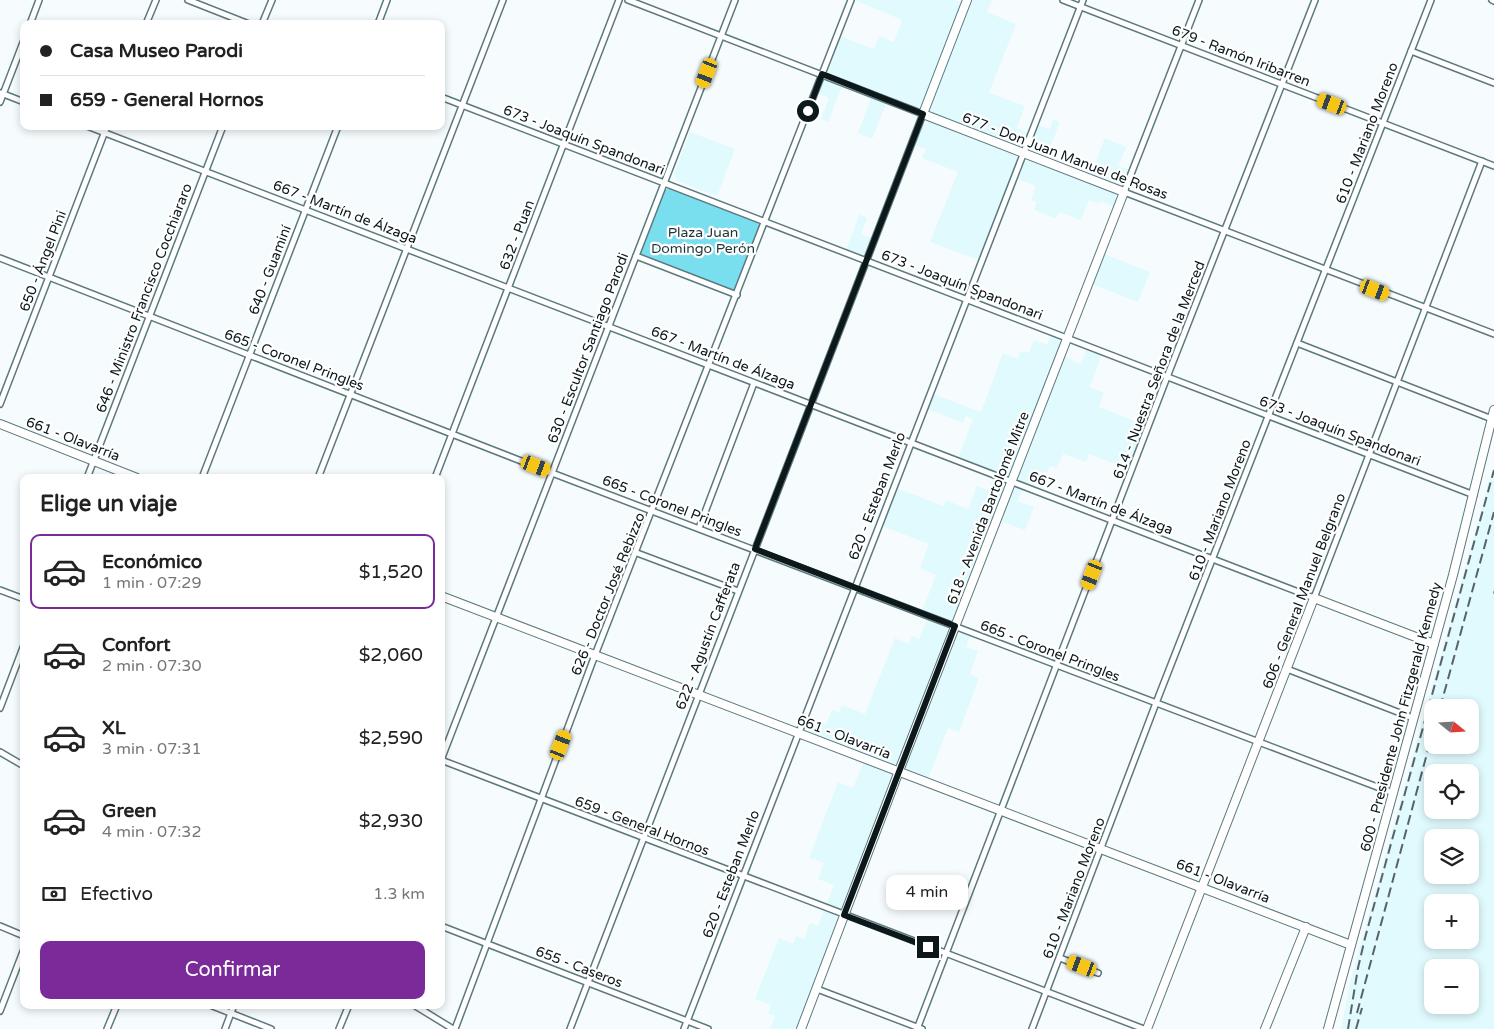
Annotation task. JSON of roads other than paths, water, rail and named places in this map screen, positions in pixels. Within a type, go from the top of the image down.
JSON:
[{"type":"street","points":[[32,20],[39,0]]},
{"type":"street","points":[[148,20],[156,0]]},
{"type":"street","points":[[188,0],[239,20]]},
{"type":"street","points":[[264,20],[272,0]]},
{"type":"street","points":[[380,20],[387,0]]},
{"type":"street","points":[[320,474],[503,0]]},
{"type":"street","name":"632 - Puan","points":[[437,474],[619,0]]},
{"type":"street","name":"677 - Don Juan Manuel de Rosas","points":[[628,0],[1425,309],[1494,334]]},
{"type":"street","name":"630 - Escultor Santiago Parodi","points":[[445,750],[736,0]]},
{"type":"street","name":"626 - Doctor José Rebizzo","points":[[454,1029],[595,655],[637,553],[851,0]]},
{"type":"street","name":"622 - Agustín Cafferata","points":[[570,1029],[967,0]]},
{"type":"street","name":"679 - Ramón Iribarren","points":[[1063,0],[1494,166]]},
{"type":"street","name":"620 - Esteban Merlo","points":[[684,1029],[1083,0]]},
{"type":"street","points":[[1124,192],[1199,0]]},
{"type":"street","name":"614 - Nuestra Señora de la Merced","points":[[919,1028],[945,954],[1167,377],[1315,0]]},
{"type":"street","name":"610 - Mariano Moreno","points":[[1032,1029],[1156,703],[1431,0]]},
{"type":"street","points":[[0,102],[20,50]]},
{"type":"street","points":[[1412,52],[1494,83]]},
{"type":"street","points":[[2,93],[20,100]]},
{"type":"street","name":"673 - Joaquín Spandonari","points":[[445,99],[1474,495]]},
{"type":"street","name":"667 - Martín de Álzaga","points":[[97,130],[1434,644]]},
{"type":"street","name":"650 - Ángel Pini","points":[[0,404],[105,130]]},
{"type":"street","name":"646 - Ministro Francisco Cocchiararo","points":[[89,474],[221,130]]},
{"type":"street","name":"640 - Guaminí","points":[[204,474],[336,130]]},
{"type":"street","name":"606 - General Manuel Belgrano","points":[[1146,1029],[1259,742],[1482,161]]},
{"type":"street","name":"618 - Avenida Bartolomé Mitre","points":[[801,1029],[1010,482],[1124,192]]},
{"type":"street","points":[[636,256],[737,296]]},
{"type":"street","name":"665 - Coronel Pringles","points":[[0,258],[653,511],[1393,793]]},
{"type":"street","points":[[1297,343],[1492,419]]},
{"type":"street","points":[[699,528],[754,384]]},
{"type":"street","name":"600 - Presidente John Fitzgerald Kennedy","points":[[1328,1029],[1474,495],[1494,410]]},
{"type":"street","name":"661 - Olavarría","points":[[0,424],[127,474]]},
{"type":"street","points":[[637,553],[738,591]]},
{"type":"street","points":[[0,590],[20,598]]},
{"type":"street","name":"661 - Olavarría","points":[[445,598],[1351,944]]},
{"type":"street","points":[[0,708],[20,656]]},
{"type":"street","points":[[1287,669],[1413,718]]},
{"type":"street","points":[[0,752],[20,764]]},
{"type":"street","name":"659 - General Hornos","points":[[445,762],[1046,993],[1146,1029]]},
{"type":"street","points":[[0,926],[20,934]]},
{"type":"street","points":[[1265,1029],[1306,927]]},
{"type":"street","name":"655 - Caseros","points":[[445,928],[708,1029]]},
{"type":"street","points":[[0,1011],[20,958]]},
{"type":"street","points":[[1060,958],[1098,973]]},
{"type":"street","points":[[817,989],[919,1028]]},
{"type":"street","points":[[107,1029],[115,1009]]},
{"type":"street","points":[[220,1009],[271,1029]]},
{"type":"street","points":[[224,1029],[232,1009]]},
{"type":"street","points":[[339,1029],[346,1009]]},
{"type":"street","points":[[421,1009],[454,1029]]},
{"type":"railway","points":[[1348,1029],[1365,938],[1494,470]]},
{"type":"railway","points":[[1442,699],[1494,512]]},
{"type":"railway","points":[[1357,1013],[1427,754]]},
{"type":"railway","points":[[1356,1029],[1362,1008]]},
{"type":"park label","name":"Plaza Juan Domingo Perón","points":[[703,240]]}]
